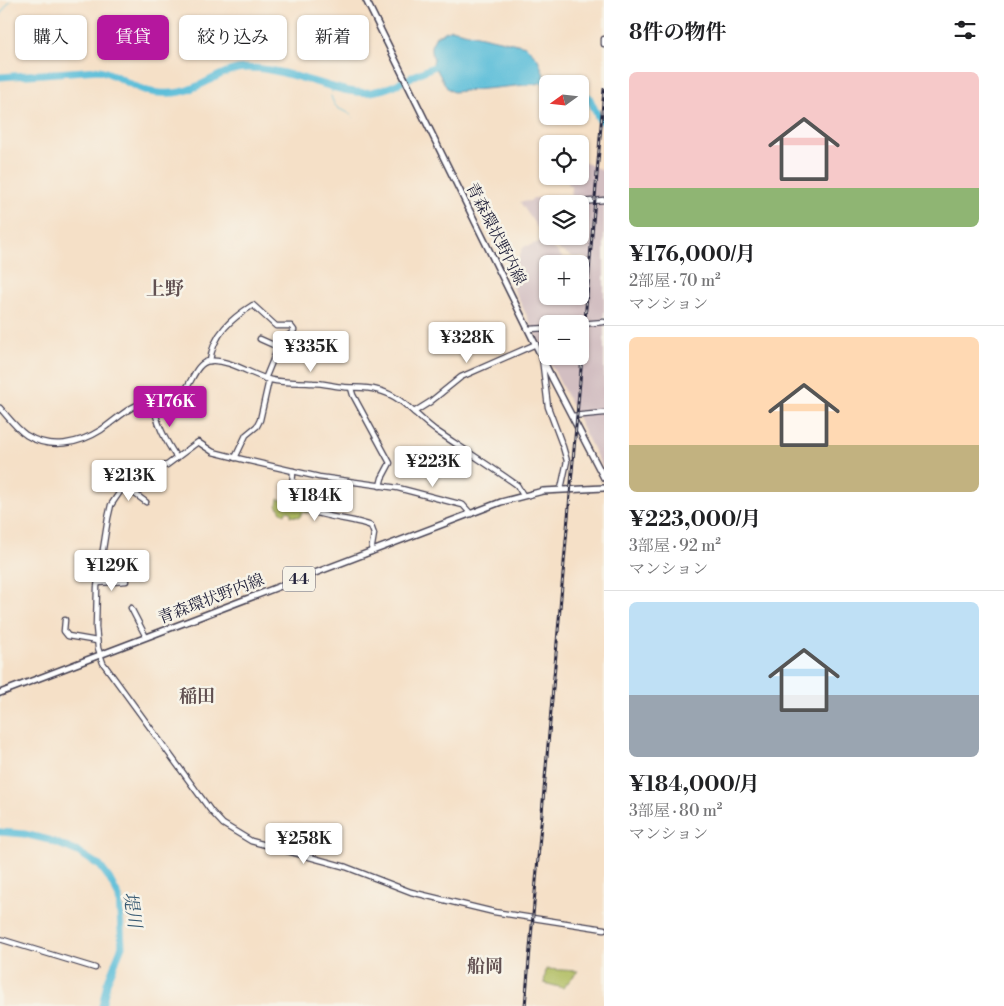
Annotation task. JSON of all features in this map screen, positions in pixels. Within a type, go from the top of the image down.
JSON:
[{"type":"main road","name":"青森環状野内線","points":[[366,0],[539,350]]},
{"type":"main road","name":"青森環状野内線","points":[[546,365],[604,478]]},
{"type":"main road","name":"青森環状野内線","points":[[0,693],[523,495],[561,489],[604,488]]},
{"type":"street","points":[[604,39],[604,44]]},
{"type":"street","points":[[589,201],[604,200]]},
{"type":"street","points":[[0,408],[16,426],[27,435],[39,440],[59,444],[85,439],[131,408],[142,403],[170,400],[179,397],[189,385],[197,370],[210,360],[214,344],[225,326],[253,305],[276,326],[291,326],[293,332],[283,338],[278,347],[267,379],[260,420],[257,426],[246,435],[235,458]]},
{"type":"street","points":[[589,323],[604,322]]},
{"type":"street","points":[[529,329],[539,328]]},
{"type":"street","points":[[260,339],[278,347]]},
{"type":"street","points":[[414,412],[430,402],[461,377],[536,344]]},
{"type":"street","points":[[210,360],[242,368],[267,379],[295,384],[318,383],[381,391],[401,400],[434,429],[517,485],[523,495]]},
{"type":"street","points":[[542,365],[548,407],[567,461],[561,489]]},
{"type":"street","points":[[351,388],[352,395],[390,463],[380,486]]},
{"type":"street","points":[[154,401],[156,418],[160,428],[177,458]]},
{"type":"street","points":[[572,416],[604,413]]},
{"type":"street","points":[[471,514],[463,505],[412,494],[398,488],[319,477],[235,458],[213,452],[198,442],[163,467],[146,467],[136,470],[109,508],[95,615],[100,655],[109,671],[211,811],[220,821],[238,834],[264,845],[346,867],[411,892],[494,912],[604,929]]},
{"type":"street","points":[[294,471],[292,496],[295,502],[308,511],[346,518],[371,526],[374,534],[371,552]]},
{"type":"street","points":[[124,486],[146,502]]},
{"type":"street","points":[[98,582],[126,581]]},
{"type":"street","points":[[131,608],[146,637]]},
{"type":"street","points":[[65,620],[64,631],[68,636],[97,641]]},
{"type":"street","points":[[0,939],[95,968]]},
{"type":"shaded area","points":[[589,164],[604,171],[604,471],[551,365],[589,365],[589,315],[539,315],[539,340],[511,284],[523,270],[514,262],[519,258],[522,249],[527,245],[539,242],[539,245],[548,245],[560,255],[539,255],[539,305],[589,305],[589,255],[569,255],[559,250],[558,245],[589,245],[589,195],[571,195],[572,187],[569,185],[589,185]]},
{"type":"shaded area","points":[[533,198],[539,198],[539,230],[520,202],[530,201]]},
{"type":"green space","points":[[289,497],[309,502],[308,513],[302,512],[300,517],[291,516],[291,512],[286,511],[285,514],[281,512],[277,505],[278,499],[287,501]]},
{"type":"green space","points":[[546,969],[578,971],[563,988],[544,983]]},
{"type":"water","points":[[451,29],[526,46],[538,59],[544,75],[539,75],[539,83],[536,84],[453,92],[447,88],[433,63],[431,46],[436,36]]},
{"type":"waterway","points":[[0,19],[2,12],[10,1]]},
{"type":"waterway","points":[[0,77],[99,70],[143,90],[167,93],[189,90],[220,75],[241,68],[258,68],[345,90],[371,92],[390,87],[442,64]]},
{"type":"waterway","points":[[533,77],[539,79]]},
{"type":"waterway","points":[[332,92],[333,88]]},
{"type":"waterway","points":[[331,96],[338,108],[353,117]]},
{"type":"waterway","points":[[589,97],[599,119],[604,122]]},
{"type":"waterway","name":"堤川","points":[[0,832],[24,834],[49,840],[78,852],[100,866],[109,878],[119,897],[122,946],[107,983],[102,1006]]},
{"type":"railway","points":[[525,1006],[604,89]]},
{"type":"district","name":"上野","points":[[165,289]]},
{"type":"district","name":"稲田","points":[[197,696]]},
{"type":"district","name":"船岡","points":[[485,966]]}]
